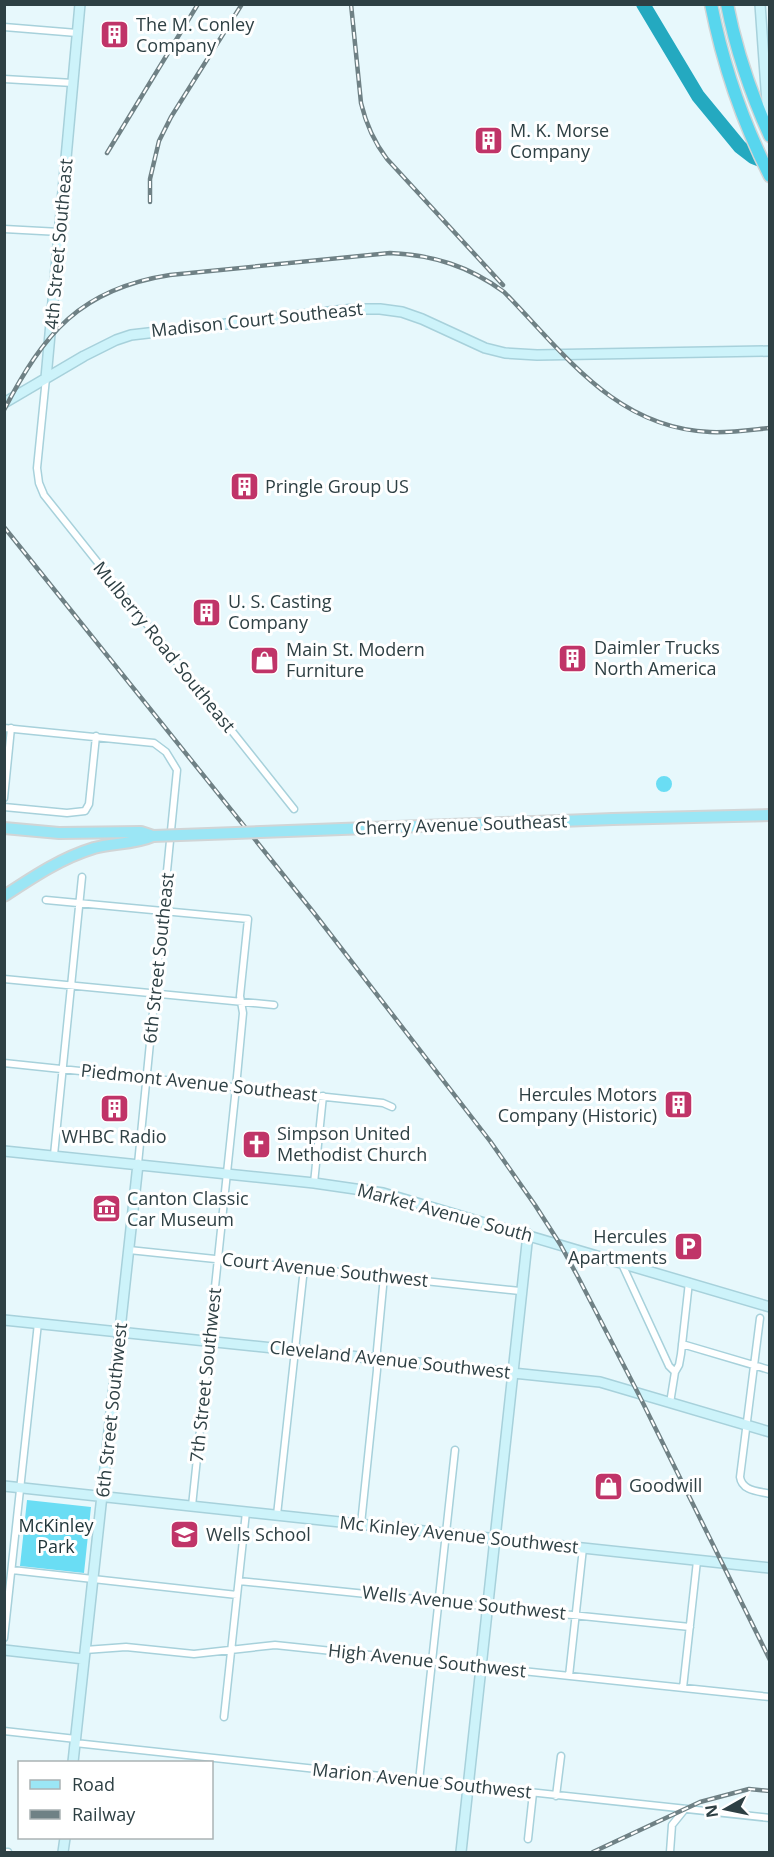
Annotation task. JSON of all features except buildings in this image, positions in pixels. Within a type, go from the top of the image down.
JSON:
[{"type":"highway","points":[[711,4],[722,55],[738,105],[770,176]]},
{"type":"highway","points":[[727,4],[738,51],[754,100],[770,135]]},
{"type":"main road","name":"Cherry Avenue Southeast","points":[[4,896],[42,872],[74,856],[96,848],[139,841],[153,836],[770,815]]},
{"type":"main road","name":"Cherry Avenue Southeast","points":[[4,828],[59,833],[139,832],[153,836]]},
{"type":"street","name":"4th Street Southeast","points":[[39,483],[38,465],[80,4]]},
{"type":"street","points":[[760,4],[768,76],[770,135]]},
{"type":"street","points":[[4,27],[77,33]]},
{"type":"street","points":[[4,79],[73,83]]},
{"type":"street","points":[[4,229],[60,232]]},
{"type":"street","name":"Madison Court Southeast","points":[[4,403],[106,344],[131,335],[354,309],[380,309],[412,315],[475,345],[505,353],[537,355],[770,351]]},
{"type":"street","name":"Mulberry Road Southeast","points":[[39,483],[51,506],[294,809]]},
{"type":"street","points":[[4,798],[8,728],[96,736],[89,804],[85,812],[67,813],[4,807]]},
{"type":"street","name":"6th Street Southeast","points":[[96,736],[154,743],[162,747],[168,755],[176,766],[177,774],[138,1164]]},
{"type":"street","points":[[54,1155],[82,877]]},
{"type":"street","points":[[46,900],[164,910]]},
{"type":"street","name":"7th Street Southwest","points":[[164,910],[248,919],[240,996],[243,1013],[228,1174],[192,1506]]},
{"type":"street","points":[[4,979],[274,1005]]},
{"type":"street","name":"Piedmont Avenue Southeast","points":[[4,1063],[323,1096],[383,1103],[392,1107]]},
{"type":"street","points":[[314,1183],[323,1096]]},
{"type":"street","name":"Market Avenue South","points":[[4,1151],[314,1183],[391,1195],[770,1306]]},
{"type":"street","name":"6th Street Southwest","points":[[73,1761],[138,1164]]},
{"type":"street","points":[[461,1852],[520,1291],[528,1234]]},
{"type":"street","name":"Court Avenue Southwest","points":[[129,1250],[520,1291]]},
{"type":"street","points":[[620,1262],[645,1317],[669,1365],[675,1372]]},
{"type":"street","points":[[278,1515],[304,1268]]},
{"type":"street","points":[[361,1524],[384,1276]]},
{"type":"street","points":[[670,1403],[675,1372],[679,1365],[689,1282]]},
{"type":"street","points":[[760,1318],[740,1477],[742,1484],[746,1487],[770,1494]]},
{"type":"street","name":"Cleveland Avenue Southwest","points":[[4,1320],[600,1382],[770,1432]]},
{"type":"street","points":[[4,1638],[38,1323]]},
{"type":"street","points":[[682,1344],[770,1370]]},
{"type":"street","points":[[419,1781],[454,1450]]},
{"type":"street","name":"Mc Kinley Avenue Southwest","points":[[4,1486],[770,1568]]},
{"type":"street","points":[[224,1718],[246,1512]]},
{"type":"street","points":[[569,1676],[583,1548]]},
{"type":"street","points":[[683,1688],[697,1561]]},
{"type":"street","points":[[12,1570],[237,1594]]},
{"type":"street","name":"Wells Avenue Southwest","points":[[239,1581],[690,1627]]},
{"type":"street","name":"High Avenue Southwest","points":[[4,1650],[85,1654],[126,1647],[194,1654],[275,1645],[770,1697]]},
{"type":"street","name":"Marion Avenue Southwest","points":[[4,1731],[419,1781],[770,1818]]},
{"type":"street","points":[[556,1796],[561,1756]]},
{"type":"street","points":[[528,1839],[533,1793]]},
{"type":"street","points":[[670,1852],[672,1825],[685,1809]]},
{"type":"green space","points":[[664,776],[672,784],[664,792],[656,784]]},
{"type":"green space","name":"McKinley Park","points":[[27,1500],[91,1507],[84,1573],[20,1566]]},
{"type":"waterway","points":[[643,4],[698,96],[740,147],[753,157],[770,164]]},
{"type":"railway","points":[[107,153],[198,4]]},
{"type":"railway","points":[[150,202],[150,179],[159,141],[171,117],[242,4]]},
{"type":"railway","points":[[351,4],[361,103],[374,139],[387,159],[503,285]]},
{"type":"railway","points":[[4,410],[34,358],[50,337],[88,304],[112,291],[170,275],[390,253],[436,259],[464,269],[491,283],[504,292],[594,384],[619,402],[646,417],[676,427],[710,432],[770,428]]},
{"type":"railway","points":[[4,527],[314,913],[490,1141],[535,1205],[560,1244],[638,1393],[770,1660]]},
{"type":"railway","points":[[593,1852],[700,1802],[749,1789],[770,1791]]},
{"type":"place","name":"The M. Conley Company","points":[[115,35]]},
{"type":"place","name":"M. K. Morse Company","points":[[489,141]]},
{"type":"place","name":"Pringle Group US","points":[[244,487]]},
{"type":"place","name":"U. S. Casting Company","points":[[207,612]]},
{"type":"place","name":"Daimler Trucks North America","points":[[573,658]]},
{"type":"place","name":"Main St. Modern Furniture","points":[[265,660]]},
{"type":"place","name":"Hercules Motors Company (Historic)","points":[[678,1105]]},
{"type":"place","name":"WHBC Radio","points":[[114,1108]]},
{"type":"place","name":"Simpson United Methodist Church","points":[[256,1144]]},
{"type":"place","name":"Canton Classic Car Museum","points":[[106,1209]]},
{"type":"place","name":"Hercules Apartments","points":[[688,1247]]},
{"type":"place","name":"Goodwill","points":[[608,1486]]},
{"type":"place","name":"Wells School","points":[[185,1535]]}]
